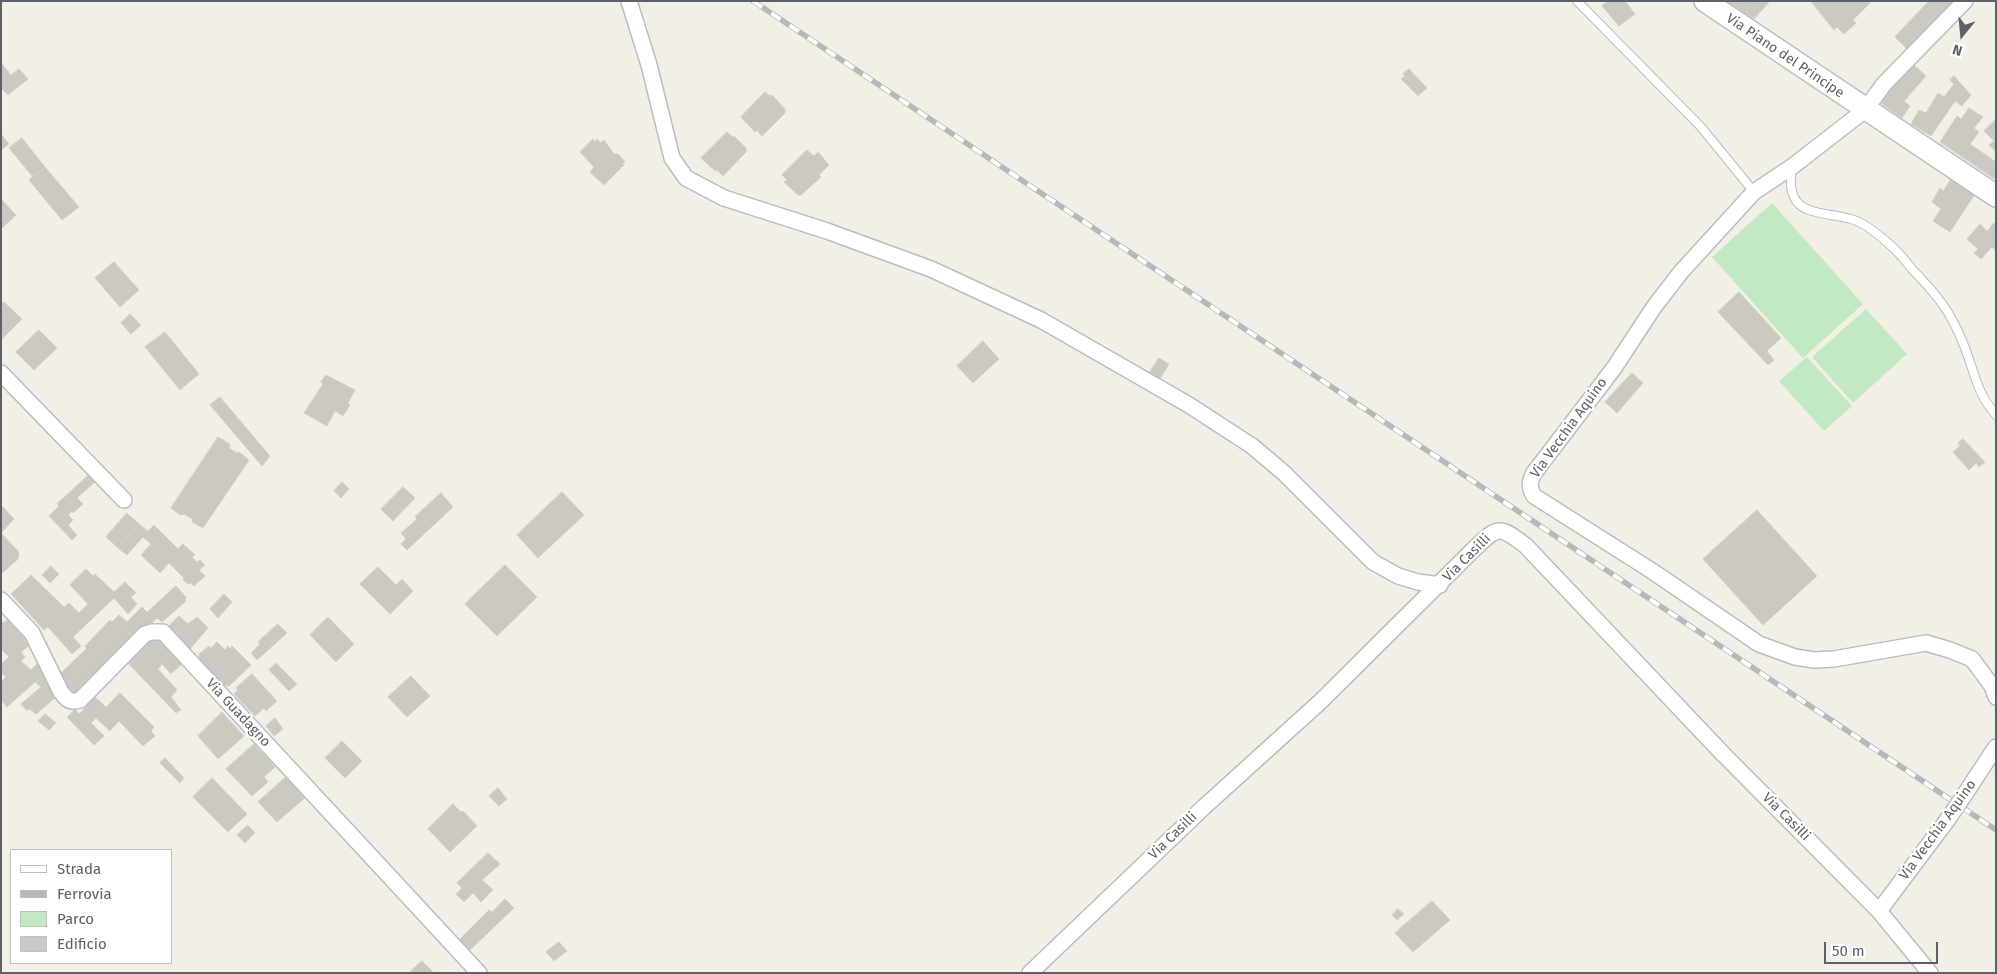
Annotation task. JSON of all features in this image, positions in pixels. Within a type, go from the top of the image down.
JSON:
[{"type":"street","points":[[629,1],[672,158],[686,178],[724,198],[844,237],[931,269],[1040,320],[1189,405],[1252,446],[1284,473],[1373,562],[1398,576],[1418,582],[1440,585]]},
{"type":"street","name":"Via Piano del Principe","points":[[1705,1],[1996,196]]},
{"type":"street","name":"Via Vecchia Aquino","points":[[1965,1],[1884,84],[1865,110],[1793,166],[1754,192],[1681,272],[1654,307],[1614,368],[1534,473],[1530,482],[1530,488],[1534,496],[1652,571],[1759,644],[1795,657],[1814,660],[1834,659],[1926,643],[1972,659],[1992,686],[1996,697]]},
{"type":"street","points":[[1,373],[124,500]]},
{"type":"street","name":"Via Casilli","points":[[1030,973],[1204,806],[1322,700],[1492,532],[1501,530],[1526,546],[1723,754],[1880,911],[1930,973]]},
{"type":"street","name":"Via Guadagno","points":[[1,600],[32,632],[62,692],[72,702],[80,700],[146,634],[163,632],[480,973]]},
{"type":"street","name":"Via Vecchia Aquino","points":[[1880,911],[1948,819],[1996,747]]},
{"type":"lane","points":[[1576,1],[1701,128],[1754,192]]},
{"type":"lane","points":[[1793,166],[1791,192],[1796,200],[1807,210],[1853,219],[1864,225],[1890,244],[1939,297],[1952,317],[1982,396],[1996,415]]},
{"type":"green space","points":[[1772,203],[1863,304],[1803,358],[1712,257]]},
{"type":"green space","points":[[1866,309],[1907,354],[1853,403],[1812,357]]},
{"type":"green space","points":[[1807,357],[1852,406],[1824,431],[1779,381]]},
{"type":"building","points":[[1608,1],[1625,1],[1635,14],[1619,26],[1602,6]]},
{"type":"building","points":[[1727,1],[1756,1],[1745,13]]},
{"type":"building","points":[[1756,1],[1770,1],[1754,19],[1745,13]]},
{"type":"building","points":[[1811,1],[1869,1],[1870,3],[1853,20],[1856,23],[1844,34],[1837,27],[1834,30]]},
{"type":"building","points":[[1929,1],[1953,1],[1908,50],[1895,37]]},
{"type":"building","points":[[1911,62],[1926,76],[1904,101],[1910,106],[1902,118],[1879,102]]},
{"type":"building","points":[[1,63],[11,75],[19,69],[28,79],[8,95],[1,88]]},
{"type":"building","points":[[1409,69],[1427,88],[1418,96],[1401,79],[1405,76],[1403,74]]},
{"type":"building","points":[[1954,76],[1971,95],[1962,106],[1955,101],[1931,136],[1911,124],[1919,110],[1926,113],[1938,93],[1944,97],[1954,84],[1950,80]]},
{"type":"building","points":[[765,92],[770,96],[772,95],[785,109],[785,113],[762,136],[757,130],[755,132],[741,117]]},
{"type":"building","points":[[1969,108],[1983,117],[1974,128],[1979,132],[1970,144],[1996,162],[1996,180],[1940,142],[1957,116],[1961,119]]},
{"type":"building","points":[[1995,120],[1996,152],[1989,145],[1994,141],[1984,131]]},
{"type":"building","points":[[727,132],[746,148],[746,152],[723,176],[701,158]]},
{"type":"building","points":[[1,134],[9,144],[1,150]]},
{"type":"building","points":[[22,138],[45,167],[33,177],[9,148]]},
{"type":"building","points":[[593,139],[595,142],[597,139],[601,143],[604,140],[614,154],[618,154],[625,162],[604,185],[590,172],[594,167],[580,152]]},
{"type":"building","points":[[807,150],[814,156],[818,152],[829,165],[819,175],[821,177],[801,195],[798,195],[784,182],[787,180],[782,175]]},
{"type":"building","points":[[45,167],[79,207],[62,220],[29,180]]},
{"type":"building","points":[[1951,179],[1975,194],[1950,232],[1933,221],[1941,209],[1932,202],[1940,188],[1943,191]]},
{"type":"building","points":[[1,199],[16,215],[1,229]]},
{"type":"building","points":[[1994,223],[1996,224],[1996,250],[1992,247],[1981,259],[1974,253],[1978,249],[1967,239],[1980,224],[1987,231]]},
{"type":"building","points":[[114,262],[139,290],[120,307],[95,278]]},
{"type":"building","points":[[1739,292],[1781,338],[1767,351],[1774,360],[1768,365],[1718,312]]},
{"type":"building","points":[[4,302],[22,319],[2,339],[1,304]]},
{"type":"building","points":[[130,314],[141,325],[131,334],[121,323]]},
{"type":"building","points":[[39,330],[57,348],[34,370],[16,352]]},
{"type":"building","points":[[165,332],[199,374],[180,390],[145,347]]},
{"type":"building","points":[[983,341],[999,359],[973,383],[957,366]]},
{"type":"building","points":[[1159,358],[1169,364],[1158,382],[1148,375]]},
{"type":"building","points":[[1632,373],[1643,383],[1617,413],[1605,402]]},
{"type":"building","points":[[326,375],[355,390],[348,403],[350,405],[343,416],[335,411],[327,426],[304,413],[323,384],[321,382]]},
{"type":"building","points":[[220,397],[270,456],[262,466],[210,405]]},
{"type":"building","points":[[218,437],[230,444],[229,448],[237,453],[239,452],[249,460],[203,528],[192,522],[193,519],[183,514],[180,515],[171,508]]},
{"type":"building","points":[[1963,439],[1985,462],[1979,467],[1976,463],[1969,470],[1953,452],[1960,446],[1958,443]]},
{"type":"building","points":[[90,474],[96,481],[77,498],[83,504],[68,515],[73,520],[68,525],[77,535],[72,540],[49,516],[59,506],[57,504]]},
{"type":"building","points":[[342,482],[349,489],[341,498],[334,491]]},
{"type":"building","points":[[403,487],[415,498],[393,521],[381,509]]},
{"type":"building","points":[[562,492],[584,515],[538,558],[517,535]]},
{"type":"building","points":[[441,493],[453,507],[407,550],[401,544],[406,539],[401,533]]},
{"type":"building","points":[[1,505],[14,519],[1,533]]},
{"type":"building","points":[[1757,510],[1817,576],[1763,625],[1703,559]]},
{"type":"building","points":[[127,513],[139,524],[118,548],[106,537]]},
{"type":"building","points":[[139,524],[148,531],[154,525],[205,576],[194,586],[183,580],[184,578],[169,563],[160,573],[141,555],[151,544],[143,537],[127,555],[118,548]]},
{"type":"building","points":[[1,533],[19,554],[18,559],[1,574]]},
{"type":"building","points":[[183,544],[195,555],[192,557],[197,562],[200,560],[205,565],[199,570],[178,549]]},
{"type":"building","points":[[505,565],[537,597],[497,636],[465,604]]},
{"type":"building","points":[[51,566],[59,574],[50,583],[42,575]]},
{"type":"building","points":[[378,567],[396,585],[402,579],[413,591],[390,614],[360,584]]},
{"type":"building","points":[[86,569],[93,576],[95,574],[114,592],[125,582],[136,593],[131,597],[137,604],[128,614],[114,598],[73,637],[81,646],[72,654],[48,627],[44,630],[11,594],[31,575],[64,607],[69,603],[79,613],[88,604],[70,585]]},
{"type":"building","points":[[176,586],[186,597],[185,602],[162,622],[157,618],[142,632],[139,630],[75,694],[58,676],[87,648],[85,646],[110,620],[112,622],[119,615],[127,622],[142,607],[147,612]]},
{"type":"building","points":[[224,594],[232,602],[218,618],[210,609]]},
{"type":"building","points":[[179,616],[188,624],[197,617],[208,628],[190,649],[169,626]]},
{"type":"building","points":[[328,617],[354,644],[336,662],[310,635]]},
{"type":"building","points":[[8,620],[30,645],[21,652],[25,657],[21,661],[31,670],[39,662],[61,693],[36,714],[29,709],[27,711],[21,704],[41,687],[35,682],[7,707],[1,700],[1,682],[6,677],[1,672],[1,664],[9,657],[1,649],[1,621],[3,623]]},
{"type":"building","points":[[278,624],[287,633],[257,660],[251,653],[260,644],[258,642]]},
{"type":"building","points":[[154,634],[184,660],[172,673],[162,664],[158,669],[177,690],[171,697],[181,710],[176,713],[126,661]]},
{"type":"building","points":[[217,642],[225,650],[228,646],[230,649],[232,646],[251,665],[229,686],[223,685],[199,659],[199,654],[209,646],[211,648]]},
{"type":"building","points":[[276,663],[297,684],[289,691],[269,670]]},
{"type":"building","points":[[252,674],[277,701],[266,711],[264,708],[255,716],[234,694],[238,690],[236,688]]},
{"type":"building","points":[[411,676],[430,696],[407,717],[388,697]]},
{"type":"building","points":[[120,693],[154,727],[151,731],[155,736],[143,746],[119,721],[110,731],[96,718],[91,723],[104,736],[94,745],[67,717],[75,709],[79,714],[87,706],[83,703],[92,694],[106,707]]},
{"type":"building","points":[[222,712],[244,736],[218,759],[198,736]]},
{"type":"building","points":[[45,714],[56,723],[49,730],[38,721]]},
{"type":"building","points":[[275,718],[283,729],[274,736],[266,726]]},
{"type":"building","points":[[342,741],[362,761],[345,778],[325,758]]},
{"type":"building","points":[[254,744],[275,767],[264,777],[268,782],[252,796],[226,769]]},
{"type":"building","points":[[165,758],[184,778],[180,783],[160,763]]},
{"type":"building","points":[[287,776],[307,796],[277,822],[258,802]]},
{"type":"building","points":[[212,778],[247,814],[228,832],[193,797]]},
{"type":"building","points":[[498,788],[507,799],[499,806],[489,796]]},
{"type":"building","points":[[453,804],[461,812],[463,811],[477,826],[450,852],[428,829]]},
{"type":"building","points":[[248,825],[255,833],[245,843],[237,835]]},
{"type":"building","points":[[488,853],[500,864],[482,880],[493,890],[481,902],[473,893],[464,902],[456,894],[462,888],[457,883]]},
{"type":"building","points":[[505,899],[514,908],[468,952],[458,941],[489,910],[492,912]]},
{"type":"building","points":[[1432,901],[1450,920],[1413,952],[1395,933]]},
{"type":"building","points":[[1398,909],[1404,914],[1397,920],[1392,915]]},
{"type":"building","points":[[559,942],[567,951],[554,961],[546,952]]},
{"type":"building","points":[[422,961],[434,973],[409,973]]},
{"type":"railway","points":[[753,1],[1996,830]]}]
